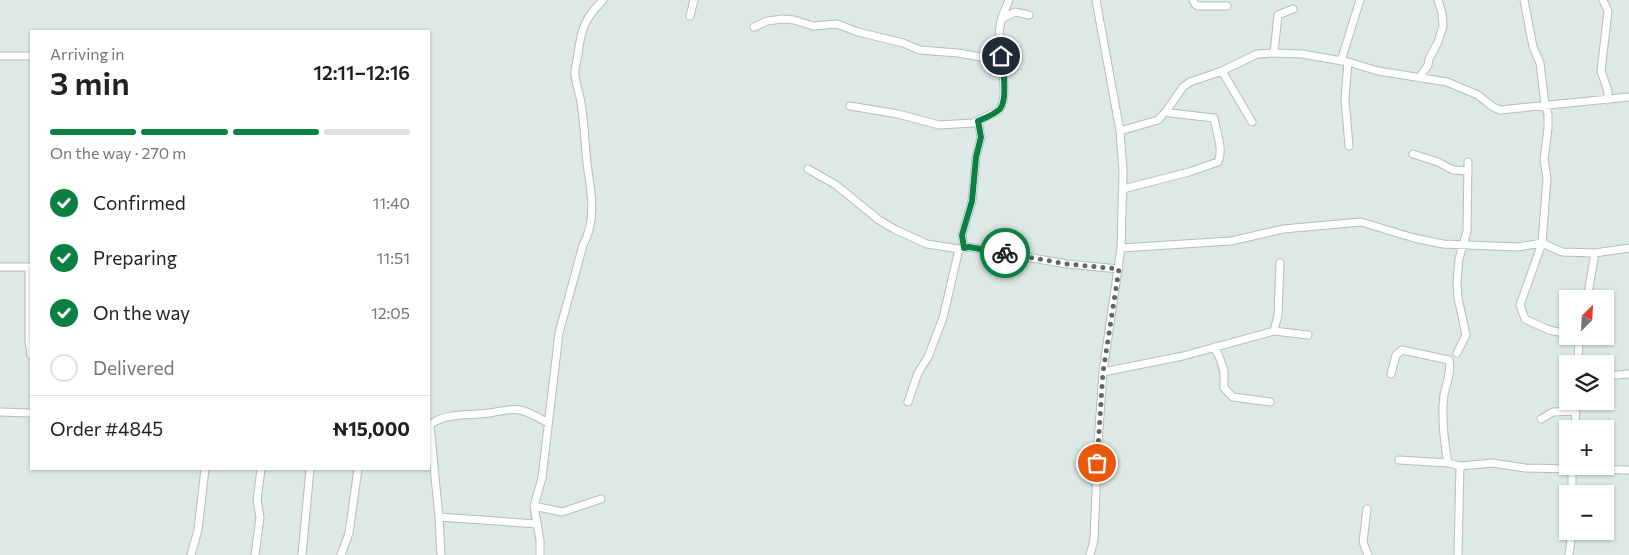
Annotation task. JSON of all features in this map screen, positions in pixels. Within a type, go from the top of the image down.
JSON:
[{"type":"street","points":[[540,555],[540,540],[534,506],[542,478],[559,333],[583,245],[589,234],[593,201],[585,153],[575,66],[584,23],[591,12],[603,0]]},
{"type":"street","points":[[690,16],[694,0]]},
{"type":"street","points":[[1010,0],[1015,12]]},
{"type":"street","points":[[850,106],[898,114],[939,125],[973,124],[998,111],[1002,103],[1004,77],[999,38],[1000,26],[1010,0]]},
{"type":"street","points":[[1090,555],[1094,540],[1103,372],[1119,269],[1123,189],[1120,131],[1096,0]]},
{"type":"street","points":[[1194,0],[1198,6],[1227,6]]},
{"type":"street","points":[[1349,146],[1344,62],[1360,0]]},
{"type":"street","points":[[1419,78],[1428,65],[1443,26],[1438,0]]},
{"type":"street","points":[[1524,0],[1533,47],[1540,63],[1545,105],[1548,114],[1548,128],[1544,160],[1547,178],[1542,243],[1520,305],[1525,319],[1549,330],[1559,332]]},
{"type":"street","points":[[1603,0],[1608,11],[1601,71],[1608,91],[1608,100]]},
{"type":"street","points":[[1274,53],[1278,15],[1294,9]]},
{"type":"street","points":[[1003,18],[1015,12],[1030,15]]},
{"type":"street","points":[[754,26],[767,21],[782,19],[794,20],[813,26],[837,24],[858,32],[903,43],[920,50],[987,58],[1001,56]]},
{"type":"street","points":[[1120,131],[1158,120],[1183,87],[1190,82],[1222,71],[1256,54],[1302,54],[1378,71],[1447,82],[1478,95],[1500,110],[1597,99],[1608,100],[1629,96]]},
{"type":"street","points":[[0,56],[30,56]]},
{"type":"street","points":[[1222,71],[1252,122]]},
{"type":"street","points":[[1123,189],[1189,172],[1218,162],[1220,151],[1214,118],[1170,113],[1167,110]]},
{"type":"street","points":[[908,402],[918,373],[928,357],[943,318],[962,249],[962,235],[972,201],[976,157],[981,137],[978,121]]},
{"type":"street","points":[[1413,154],[1438,162],[1453,170],[1468,171]]},
{"type":"street","points":[[1457,353],[1466,335],[1458,298],[1457,282],[1459,259],[1467,232],[1468,162]]},
{"type":"street","points":[[808,169],[836,185],[879,220],[927,244],[962,249],[969,247],[1067,264],[1119,269]]},
{"type":"street","points":[[1121,248],[1231,241],[1283,229],[1361,222],[1414,238],[1443,244],[1518,247],[1542,243],[1562,252],[1594,253],[1629,248]]},
{"type":"street","points":[[1588,290],[1594,253]]},
{"type":"street","points":[[1274,331],[1278,315],[1280,263]]},
{"type":"street","points":[[0,267],[29,267],[30,348]]},
{"type":"street","points":[[1103,372],[1183,356],[1274,331],[1308,335]]},
{"type":"street","points":[[1214,347],[1224,371],[1224,388],[1229,393],[1234,397],[1270,402]]},
{"type":"street","points":[[1392,374],[1396,355],[1402,350],[1449,360],[1450,365],[1444,395],[1442,421],[1448,463]]},
{"type":"street","points":[[1614,375],[1629,374]]},
{"type":"street","points":[[441,555],[430,426],[433,422],[455,414],[488,413],[518,409],[530,413],[548,424]]},
{"type":"street","points":[[1541,419],[1553,412],[1576,411],[1576,420]]},
{"type":"street","points":[[0,412],[30,413]]},
{"type":"street","points":[[1399,460],[1448,463],[1460,466],[1493,463],[1525,468],[1559,468]]},
{"type":"street","points":[[1458,555],[1460,466]]},
{"type":"street","points":[[1614,469],[1629,470]]},
{"type":"street","points":[[191,555],[198,530],[205,470]]},
{"type":"street","points":[[255,555],[260,517],[257,500],[261,470]]},
{"type":"street","points":[[302,555],[310,470]]},
{"type":"street","points":[[341,555],[349,533],[358,470]]},
{"type":"street","points":[[534,506],[562,512],[601,499]]},
{"type":"street","points":[[1367,510],[1363,542],[1368,555]]},
{"type":"street","points":[[439,517],[537,524]]},
{"type":"street","points":[[1569,555],[1571,540]]},
{"type":"way so far","points":[[1005,253],[1067,264],[1119,269],[1103,372],[1097,463]]},
{"type":"route","points":[[1001,56],[1004,96],[998,111],[978,121],[981,137],[976,157],[974,189],[962,235],[964,248],[969,247],[1005,253]]}]
